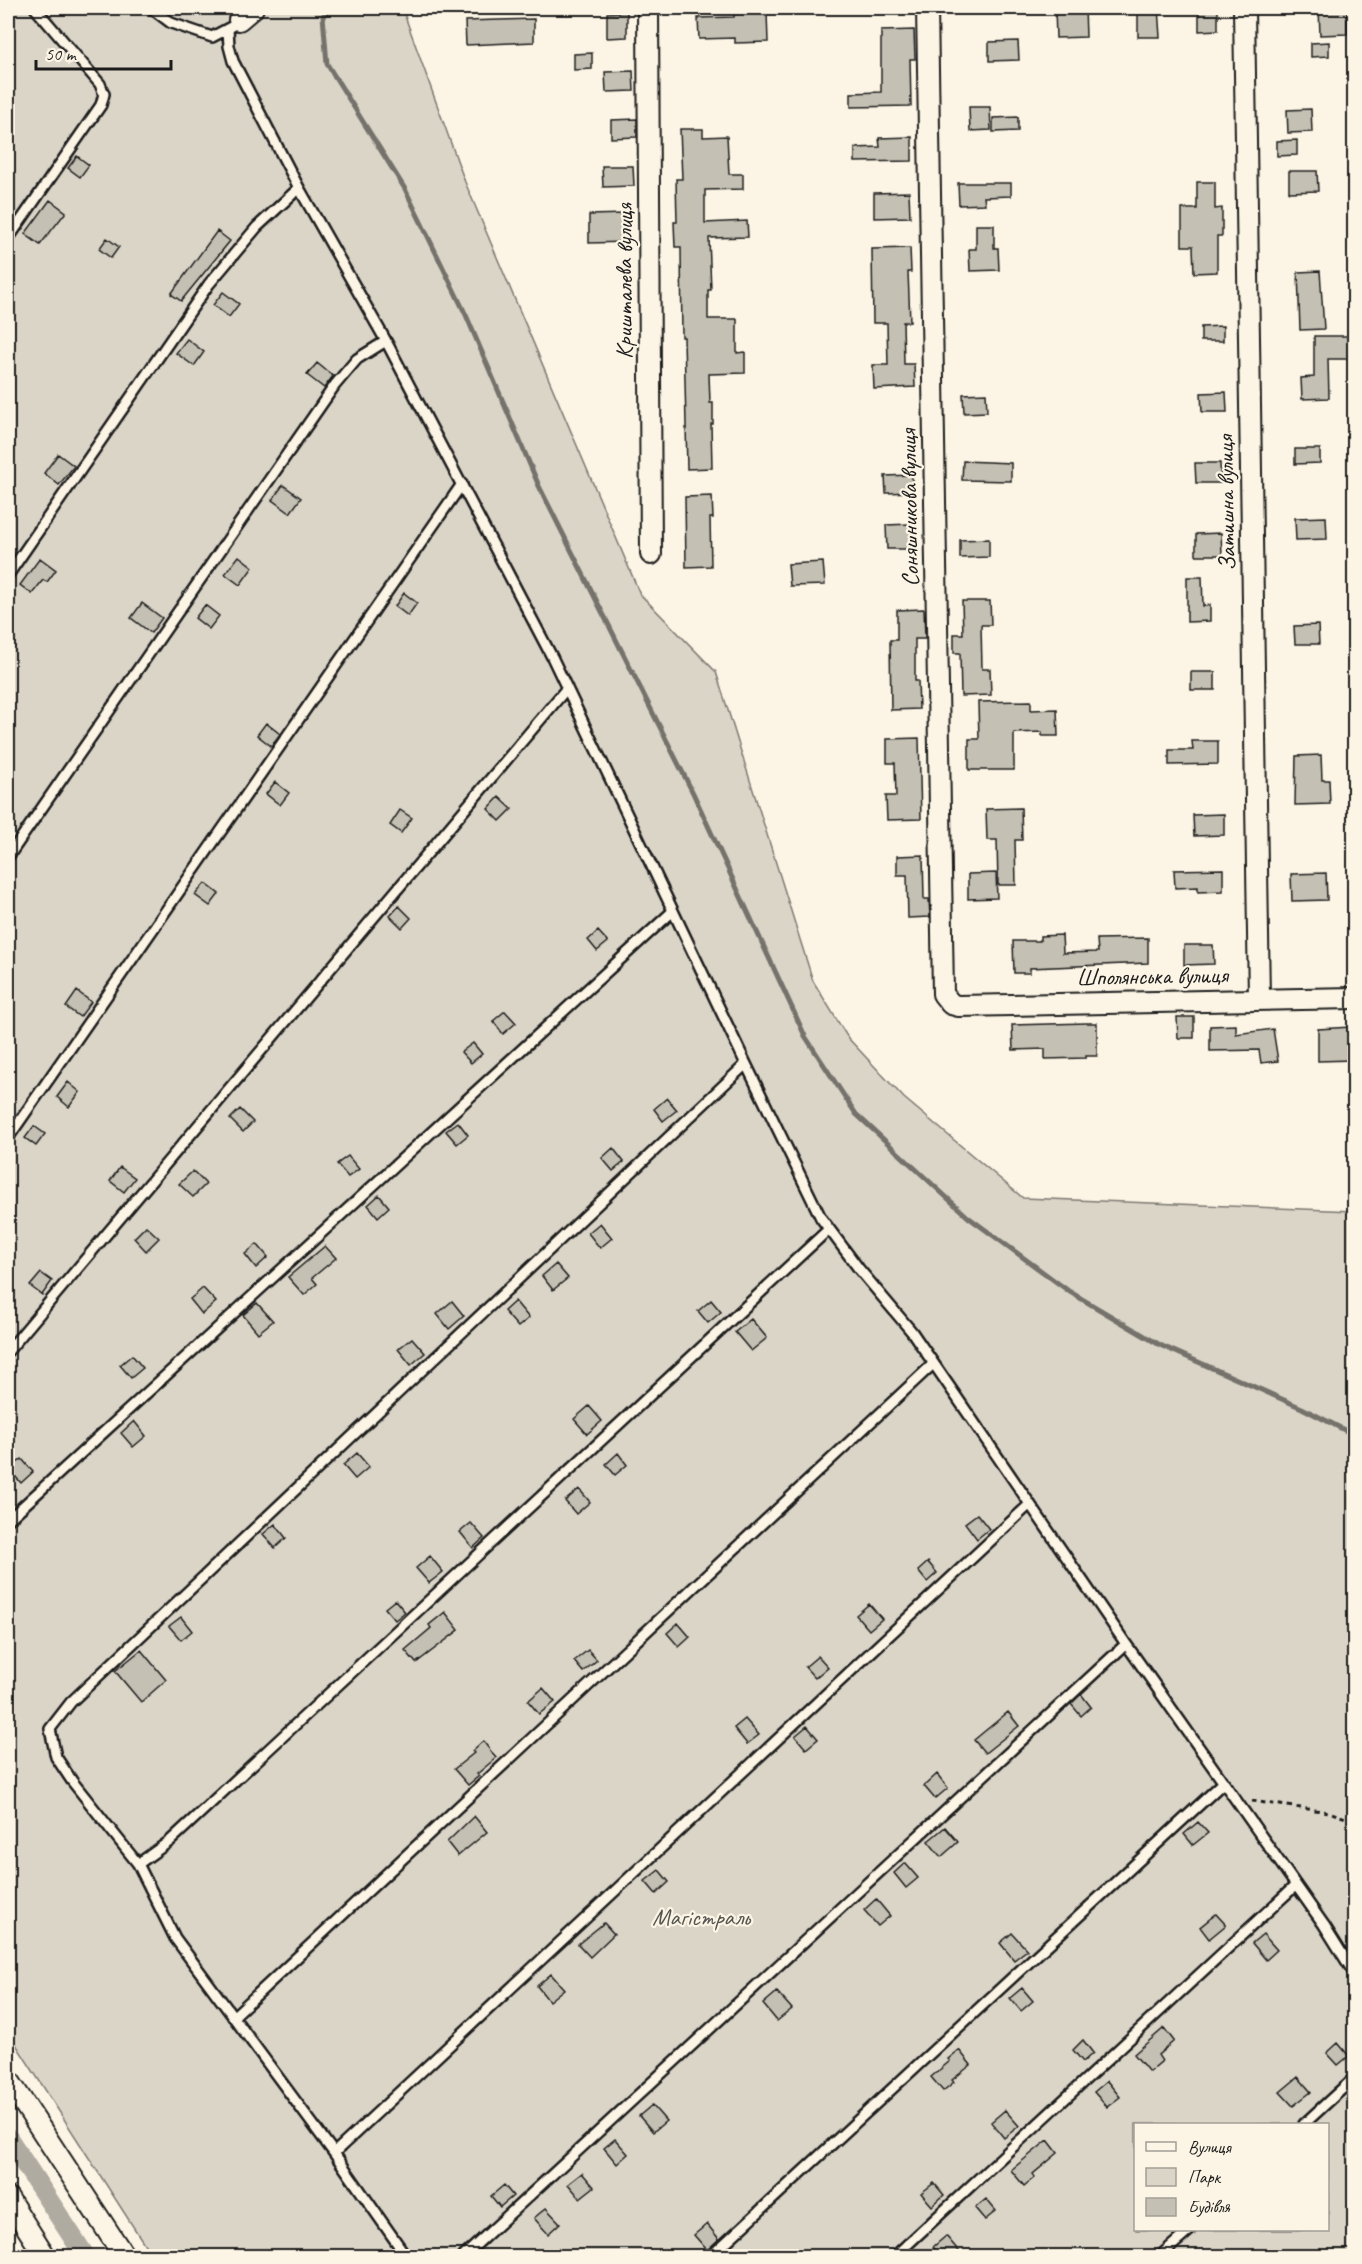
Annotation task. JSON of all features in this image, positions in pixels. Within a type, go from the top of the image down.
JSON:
[{"type":"street","name":"Кришталева вулиця","points":[[648,8],[651,554]]},
{"type":"street","name":"Соняшникова вулиця","points":[[927,8],[943,994],[951,1004]]},
{"type":"street","name":"Затишна вулиця","points":[[1244,8],[1259,999]]},
{"type":"street","name":"Шполянська вулиця","points":[[951,1004],[958,1006],[1354,998]]},
{"type":"street","points":[[8,2079],[124,2256]]},
{"type":"street","points":[[8,2198],[45,2256]]},
{"type":"lane","points":[[8,239],[101,105],[104,94],[100,84],[35,8]]},
{"type":"lane","points":[[151,8],[171,23],[212,37],[240,19]]},
{"type":"lane","points":[[240,19],[229,46],[233,61],[299,188],[386,340],[567,688],[821,1218],[859,1269],[912,1332],[932,1365],[1296,1885],[1354,1973]]},
{"type":"lane","points":[[8,575],[208,284],[256,227],[299,188]]},
{"type":"lane","points":[[8,857],[335,385],[357,359],[386,340]]},
{"type":"lane","points":[[8,1138],[462,484]]},
{"type":"lane","points":[[8,1351],[567,688]]},
{"type":"lane","points":[[8,1520],[673,911]]},
{"type":"lane","points":[[406,2256],[334,2152],[175,1938],[138,1864],[72,1781],[56,1757],[50,1729],[71,1702],[746,1064]]},
{"type":"lane","points":[[138,1864],[170,1840],[829,1228]]},
{"type":"lane","points":[[233,2017],[932,1365]]},
{"type":"lane","points":[[334,2152],[1030,1504]]},
{"type":"lane","points":[[464,2256],[1126,1644]]},
{"type":"lane","points":[[711,2256],[1224,1782]]},
{"type":"lane","points":[[895,2256],[1296,1885]]},
{"type":"lane","points":[[1305,2123],[1354,2078]]},
{"type":"lane","points":[[1160,2256],[1188,2231]]},
{"type":"path","points":[[1235,1798],[1329,1812],[1354,1821]]},
{"type":"green space","name":"Магістраль","points":[[8,8],[402,8],[465,182],[640,594],[716,672],[813,981],[848,1038],[904,1098],[1023,1198],[1354,1211],[1354,2256],[152,2256],[8,2032]]},
{"type":"building","points":[[1085,8],[1086,37],[1056,38],[1055,9]]},
{"type":"building","points":[[1138,8],[1158,8],[1160,37],[1138,37]]},
{"type":"building","points":[[1199,8],[1218,8],[1218,30],[1199,31]]},
{"type":"building","points":[[1319,8],[1347,8],[1347,34],[1320,35]]},
{"type":"building","points":[[627,12],[627,37],[607,38],[607,13]]},
{"type":"building","points":[[767,13],[768,42],[735,43],[735,38],[699,39],[698,18]]},
{"type":"building","points":[[534,19],[534,42],[466,45],[465,21]]},
{"type":"building","points":[[914,30],[915,59],[910,59],[911,106],[851,107],[851,93],[881,92],[881,31]]},
{"type":"building","points":[[1018,41],[1019,60],[989,61],[989,42]]},
{"type":"building","points":[[1329,42],[1329,56],[1311,57],[1311,43]]},
{"type":"building","points":[[592,53],[592,69],[574,70],[574,54]]},
{"type":"building","points":[[633,71],[634,91],[606,92],[605,72]]},
{"type":"building","points":[[969,107],[990,107],[991,130],[970,131]]},
{"type":"building","points":[[1311,109],[1312,132],[1288,133],[1287,110]]},
{"type":"building","points":[[1018,117],[1018,131],[993,132],[993,118]]},
{"type":"building","points":[[637,119],[637,137],[611,138],[611,120]]},
{"type":"building","points":[[680,129],[703,129],[703,137],[727,136],[729,174],[743,174],[743,189],[705,190],[705,223],[747,221],[748,237],[709,238],[711,290],[708,290],[708,319],[737,319],[737,353],[745,352],[745,373],[709,374],[710,403],[713,403],[712,468],[687,469],[681,247],[675,247],[674,222],[677,222],[676,179],[682,179]]},
{"type":"building","points":[[912,137],[912,161],[855,162],[855,148],[880,147],[879,138]]},
{"type":"building","points":[[1297,140],[1297,155],[1277,156],[1277,141]]},
{"type":"building","points":[[77,156],[89,165],[80,177],[68,168]]},
{"type":"building","points":[[602,166],[633,166],[634,186],[603,187]]},
{"type":"building","points":[[1289,171],[1317,171],[1318,191],[1289,192]]},
{"type":"building","points":[[1197,182],[1215,182],[1215,209],[1222,208],[1222,236],[1217,236],[1217,272],[1194,273],[1193,246],[1182,246],[1182,209],[1197,209]]},
{"type":"building","points":[[958,183],[1011,183],[1011,196],[984,197],[985,204],[959,205]]},
{"type":"building","points":[[909,192],[910,217],[874,218],[874,193]]},
{"type":"building","points":[[50,200],[66,212],[40,245],[25,234]]},
{"type":"building","points":[[626,214],[627,242],[589,243],[589,215]]},
{"type":"building","points":[[976,225],[994,225],[994,248],[998,248],[999,270],[970,271],[969,249],[976,249]]},
{"type":"building","points":[[217,231],[230,241],[181,301],[171,294]]},
{"type":"building","points":[[107,238],[119,247],[111,258],[99,249]]},
{"type":"building","points":[[910,248],[911,272],[908,272],[910,322],[903,322],[904,364],[914,364],[915,387],[874,389],[873,365],[888,365],[887,323],[873,323],[872,249]]},
{"type":"building","points":[[1320,271],[1324,329],[1300,330],[1298,272]]},
{"type":"building","points":[[223,292],[239,304],[229,317],[213,305]]},
{"type":"building","points":[[1223,326],[1223,341],[1201,341],[1201,327]]},
{"type":"building","points":[[1314,336],[1353,336],[1353,359],[1328,359],[1329,398],[1302,399],[1301,378],[1314,377]]},
{"type":"building","points":[[187,339],[204,352],[194,366],[176,353]]},
{"type":"building","points":[[317,363],[333,376],[324,388],[307,375]]},
{"type":"building","points":[[1226,392],[1227,412],[1202,412],[1201,393]]},
{"type":"building","points":[[986,393],[987,412],[964,413],[963,394]]},
{"type":"building","points":[[1295,449],[1320,449],[1320,463],[1295,464]]},
{"type":"building","points":[[58,454],[74,466],[59,485],[44,473]]},
{"type":"building","points":[[963,461],[1011,463],[1011,481],[962,480]]},
{"type":"building","points":[[1195,463],[1220,463],[1221,483],[1196,483]]},
{"type":"building","points":[[912,475],[912,492],[886,493],[885,476]]},
{"type":"building","points":[[283,485],[301,498],[290,513],[272,500]]},
{"type":"building","points":[[712,496],[711,566],[686,567],[685,497]]},
{"type":"building","points":[[1326,517],[1327,539],[1296,540],[1295,518]]},
{"type":"building","points":[[911,524],[912,549],[887,549],[886,525]]},
{"type":"building","points":[[1221,533],[1222,555],[1196,555],[1196,534]]},
{"type":"building","points":[[989,539],[989,557],[960,558],[960,540]]},
{"type":"building","points":[[239,556],[253,567],[240,585],[225,574]]},
{"type":"building","points":[[40,558],[56,570],[47,582],[43,580],[32,594],[20,585]]},
{"type":"building","points":[[823,562],[825,585],[790,586],[788,564]]},
{"type":"building","points":[[1187,577],[1202,577],[1203,606],[1210,605],[1210,621],[1187,622]]},
{"type":"building","points":[[404,593],[417,603],[408,616],[395,606]]},
{"type":"building","points":[[962,601],[990,601],[991,625],[981,625],[982,669],[990,669],[991,695],[961,696],[960,653],[954,653],[954,634],[963,634]]},
{"type":"building","points":[[142,603],[162,618],[151,633],[131,618]]},
{"type":"building","points":[[205,605],[219,616],[209,629],[195,618]]},
{"type":"building","points":[[924,609],[925,639],[915,639],[915,681],[918,681],[919,709],[891,710],[890,640],[897,640],[897,610]]},
{"type":"building","points":[[1318,625],[1319,644],[1295,644],[1294,626]]},
{"type":"building","points":[[1191,672],[1215,672],[1215,690],[1191,690]]},
{"type":"building","points":[[1031,701],[1031,710],[1057,709],[1058,736],[1042,736],[1042,732],[1014,733],[1014,770],[969,770],[969,739],[979,739],[978,702]]},
{"type":"building","points":[[266,723],[280,734],[271,746],[257,735]]},
{"type":"building","points":[[919,738],[921,819],[887,820],[886,796],[896,796],[895,763],[887,763],[887,739]]},
{"type":"building","points":[[1192,741],[1218,741],[1218,764],[1169,765],[1169,750],[1193,750]]},
{"type":"building","points":[[1321,755],[1322,780],[1329,780],[1330,804],[1295,805],[1296,756]]},
{"type":"building","points":[[275,782],[289,793],[280,805],[266,794]]},
{"type":"building","points":[[499,797],[512,809],[500,821],[488,809]]},
{"type":"building","points":[[1021,808],[1022,840],[1015,840],[1016,885],[998,885],[997,840],[987,840],[986,809]]},
{"type":"building","points":[[400,810],[412,818],[401,833],[390,825]]},
{"type":"building","points":[[1224,814],[1224,835],[1194,836],[1193,815]]},
{"type":"building","points":[[923,855],[924,899],[929,899],[930,917],[908,918],[907,875],[897,875],[897,856]]},
{"type":"building","points":[[1223,869],[1223,891],[1198,892],[1198,887],[1175,888],[1174,870]]},
{"type":"building","points":[[996,873],[997,898],[968,899],[968,874]]},
{"type":"building","points":[[1326,873],[1327,900],[1292,901],[1291,874]]},
{"type":"building","points":[[205,883],[219,894],[210,906],[195,895]]},
{"type":"building","points":[[399,906],[411,918],[402,928],[390,916]]},
{"type":"building","points":[[598,931],[608,942],[597,951],[588,940]]},
{"type":"building","points":[[1062,935],[1063,953],[1098,952],[1097,939],[1148,938],[1148,963],[1030,968],[1030,973],[1014,973],[1013,941],[1040,941],[1040,936]]},
{"type":"building","points":[[1184,945],[1213,945],[1214,964],[1184,965]]},
{"type":"building","points":[[77,991],[91,1002],[80,1017],[66,1007]]},
{"type":"building","points":[[505,1011],[516,1023],[503,1034],[493,1021]]},
{"type":"building","points":[[1177,1017],[1194,1017],[1194,1038],[1178,1038]]},
{"type":"building","points":[[1097,1023],[1097,1056],[1045,1059],[1045,1049],[1013,1050],[1012,1025]]},
{"type":"building","points":[[1236,1025],[1236,1034],[1273,1029],[1278,1061],[1261,1063],[1259,1050],[1210,1051],[1210,1026]]},
{"type":"building","points":[[1351,1027],[1353,1060],[1318,1061],[1318,1029]]},
{"type":"building","points":[[473,1043],[482,1054],[471,1063],[461,1052]]},
{"type":"building","points":[[68,1082],[80,1092],[69,1107],[57,1097]]},
{"type":"building","points":[[667,1098],[677,1110],[663,1121],[654,1109]]},
{"type":"building","points":[[240,1109],[253,1122],[243,1132],[230,1119]]},
{"type":"building","points":[[458,1122],[468,1135],[457,1144],[446,1131]]},
{"type":"building","points":[[34,1126],[45,1134],[36,1146],[25,1138]]},
{"type":"building","points":[[613,1148],[624,1162],[613,1171],[602,1158]]},
{"type":"building","points":[[348,1156],[359,1169],[348,1177],[337,1164]]},
{"type":"building","points":[[120,1167],[135,1178],[124,1192],[110,1181]]},
{"type":"building","points":[[193,1171],[206,1184],[193,1197],[179,1184]]},
{"type":"building","points":[[379,1195],[389,1207],[378,1217],[368,1205]]},
{"type":"building","points":[[600,1223],[612,1238],[600,1248],[588,1233]]},
{"type":"building","points":[[146,1226],[159,1238],[146,1251],[134,1238]]},
{"type":"building","points":[[257,1244],[268,1257],[256,1268],[245,1254]]},
{"type":"building","points":[[325,1246],[336,1258],[312,1278],[317,1284],[304,1295],[288,1277]]},
{"type":"building","points":[[556,1264],[568,1278],[553,1290],[542,1276]]},
{"type":"building","points":[[41,1273],[52,1281],[42,1295],[30,1286]]},
{"type":"building","points":[[203,1288],[216,1302],[202,1314],[190,1299]]},
{"type":"building","points":[[711,1300],[721,1312],[708,1323],[698,1311]]},
{"type":"building","points":[[452,1301],[464,1316],[449,1329],[437,1314]]},
{"type":"building","points":[[515,1301],[529,1318],[518,1327],[504,1311]]},
{"type":"building","points":[[257,1303],[273,1321],[258,1333],[243,1315]]},
{"type":"building","points":[[751,1319],[767,1338],[751,1351],[735,1332]]},
{"type":"building","points":[[412,1338],[425,1353],[411,1365],[398,1349]]},
{"type":"building","points":[[132,1355],[143,1368],[131,1378],[120,1365]]},
{"type":"building","points":[[589,1406],[602,1421],[587,1434],[574,1419]]},
{"type":"building","points":[[134,1421],[146,1436],[133,1447],[121,1433]]},
{"type":"building","points":[[357,1453],[369,1467],[355,1479],[343,1465]]},
{"type":"building","points":[[618,1453],[627,1465],[615,1475],[606,1464]]},
{"type":"building","points":[[22,1459],[33,1472],[21,1483],[9,1469]]},
{"type":"building","points":[[579,1489],[590,1502],[576,1514],[565,1501]]},
{"type":"building","points":[[977,1514],[989,1529],[977,1539],[965,1523]]},
{"type":"building","points":[[471,1523],[484,1538],[473,1548],[460,1532]]},
{"type":"building","points":[[275,1524],[286,1538],[275,1548],[263,1534]]},
{"type":"building","points":[[430,1556],[443,1572],[429,1583],[416,1568]]},
{"type":"building","points":[[928,1562],[937,1573],[927,1582],[918,1571]]},
{"type":"building","points":[[395,1600],[405,1612],[395,1620],[385,1608]]},
{"type":"building","points":[[869,1604],[882,1619],[869,1630],[856,1615]]},
{"type":"building","points":[[445,1612],[459,1630],[416,1663],[405,1650],[431,1628],[429,1625]]},
{"type":"building","points":[[181,1617],[192,1631],[181,1640],[169,1626]]},
{"type":"building","points":[[678,1623],[690,1637],[679,1647],[667,1633]]},
{"type":"building","points":[[141,1650],[166,1680],[141,1702],[115,1671]]},
{"type":"building","points":[[588,1650],[597,1660],[583,1672],[574,1661]]},
{"type":"building","points":[[818,1656],[828,1667],[815,1678],[805,1667]]},
{"type":"building","points":[[543,1688],[555,1702],[539,1714],[528,1701]]},
{"type":"building","points":[[1081,1694],[1091,1707],[1081,1716],[1071,1704]]},
{"type":"building","points":[[1008,1712],[1019,1726],[985,1753],[974,1740]]},
{"type":"building","points":[[745,1719],[759,1735],[747,1744],[734,1728]]},
{"type":"building","points":[[807,1726],[818,1739],[806,1749],[795,1736]]},
{"type":"building","points":[[483,1741],[496,1758],[468,1785],[454,1769],[474,1753],[472,1751]]},
{"type":"building","points":[[937,1774],[948,1788],[935,1799],[924,1786]]},
{"type":"building","points":[[474,1816],[487,1832],[458,1856],[447,1842]]},
{"type":"building","points":[[1198,1822],[1208,1833],[1193,1845],[1184,1834]]},
{"type":"building","points":[[945,1827],[958,1842],[941,1857],[928,1841]]},
{"type":"building","points":[[905,1863],[918,1878],[906,1888],[894,1873]]},
{"type":"building","points":[[659,1870],[669,1882],[656,1894],[645,1881]]},
{"type":"building","points":[[876,1899],[890,1916],[878,1926],[864,1910]]},
{"type":"building","points":[[1216,1914],[1226,1925],[1209,1939],[1200,1927]]},
{"type":"building","points":[[604,1923],[614,1934],[590,1957],[578,1944]]},
{"type":"building","points":[[1012,1933],[1027,1950],[1014,1960],[1000,1943]]},
{"type":"building","points":[[1263,1934],[1277,1950],[1266,1960],[1252,1943]]},
{"type":"building","points":[[551,1974],[564,1989],[549,2001],[537,1986]]},
{"type":"building","points":[[1022,1988],[1033,2001],[1021,2011],[1010,1998]]},
{"type":"building","points":[[777,1992],[792,2009],[777,2021],[763,2004]]},
{"type":"building","points":[[1164,2028],[1174,2041],[1158,2055],[1162,2061],[1149,2072],[1134,2054]]},
{"type":"building","points":[[1083,2040],[1093,2053],[1083,2062],[1073,2050]]},
{"type":"building","points":[[1338,2043],[1349,2056],[1338,2065],[1327,2053]]},
{"type":"building","points":[[959,2050],[971,2065],[952,2080],[954,2082],[943,2091],[931,2077]]},
{"type":"building","points":[[1298,2077],[1311,2092],[1293,2106],[1280,2092]]},
{"type":"building","points":[[1107,2081],[1120,2097],[1107,2107],[1094,2092]]},
{"type":"building","points":[[652,2105],[666,2121],[653,2132],[639,2116]]},
{"type":"building","points":[[1005,2110],[1019,2126],[1004,2138],[991,2122]]},
{"type":"building","points":[[615,2139],[628,2154],[617,2164],[604,2148]]},
{"type":"building","points":[[1048,2140],[1058,2153],[1033,2174],[1035,2177],[1024,2186],[1011,2170]]},
{"type":"building","points":[[582,2173],[594,2187],[580,2198],[568,2184]]},
{"type":"building","points":[[934,2183],[944,2195],[932,2206],[921,2193]]},
{"type":"building","points":[[504,2185],[513,2196],[500,2207],[491,2196]]},
{"type":"building","points":[[986,2199],[996,2211],[985,2220],[975,2208]]},
{"type":"building","points":[[546,2208],[560,2223],[548,2234],[534,2218]]},
{"type":"building","points":[[707,2224],[719,2239],[707,2250],[694,2235]]},
{"type":"building","points":[[946,2236],[963,2256],[941,2256],[933,2247]]},
{"type":"waterway","points":[[329,8],[323,16],[327,64],[405,189],[466,315],[539,486],[693,793],[805,1036],[856,1114],[968,1217],[1070,1292],[1160,1345],[1302,1408],[1354,1435]]},
{"type":"waterway","points":[[8,2138],[85,2256]]}]
